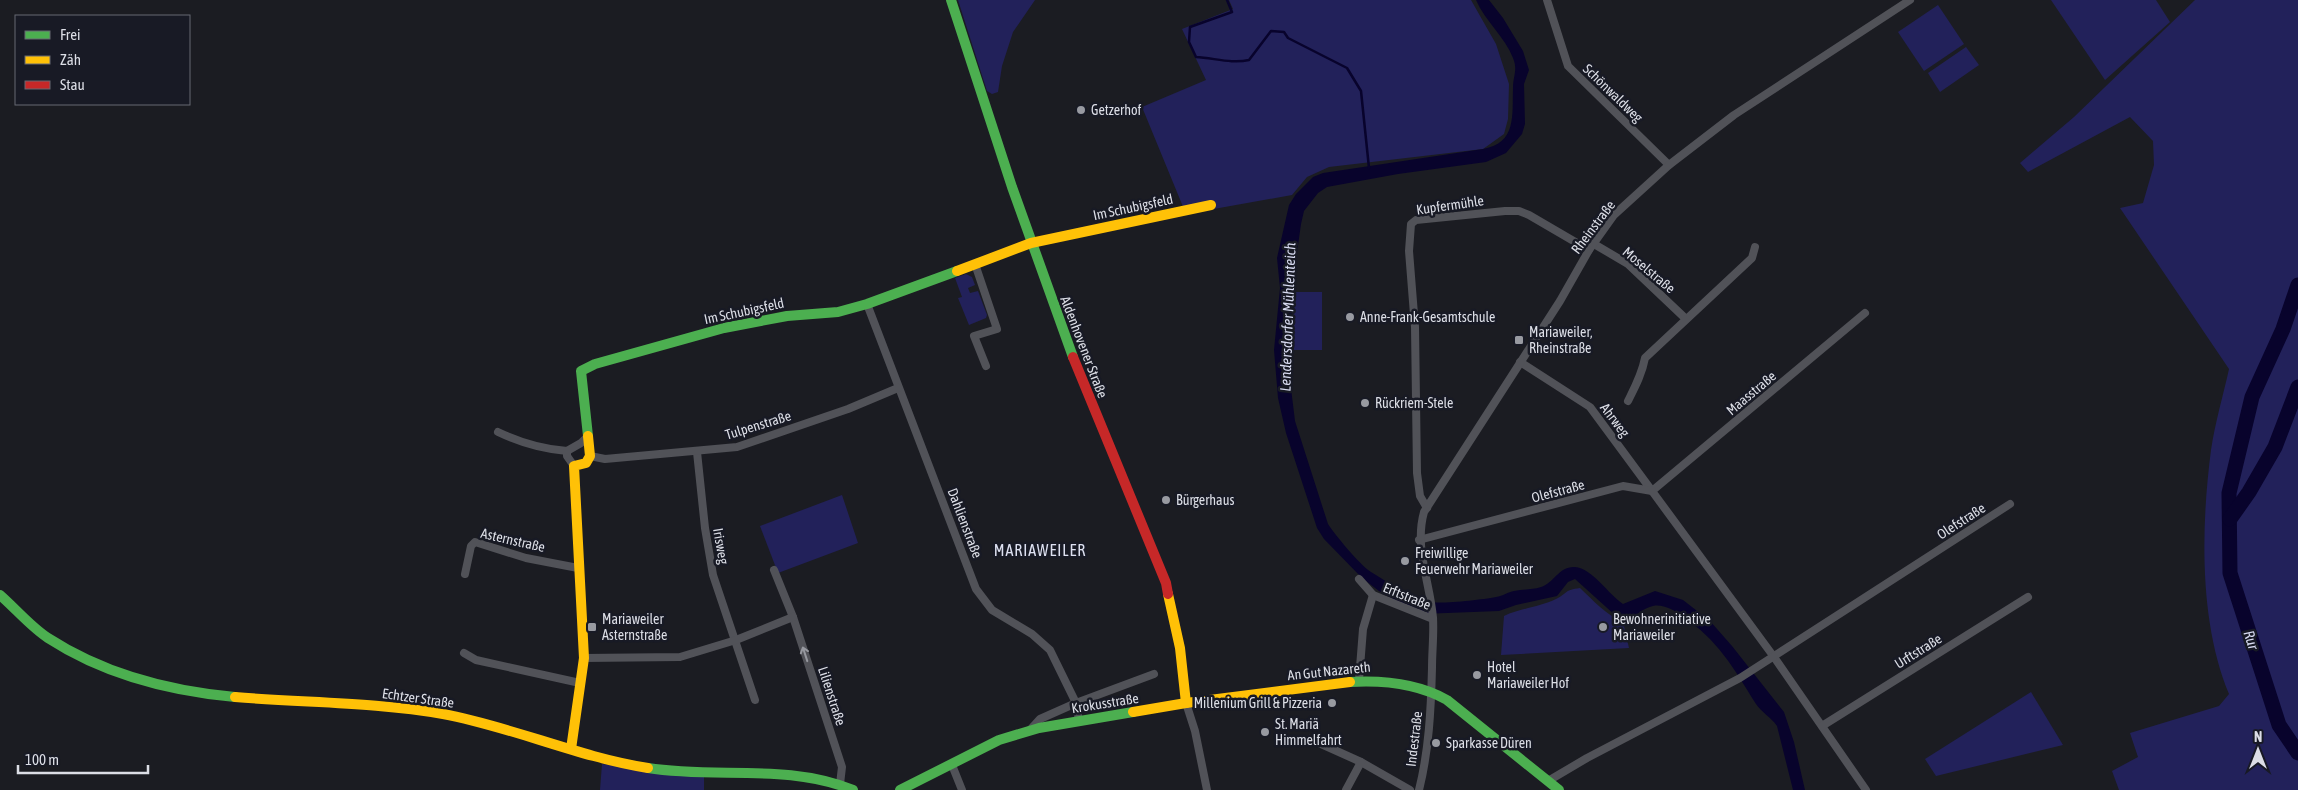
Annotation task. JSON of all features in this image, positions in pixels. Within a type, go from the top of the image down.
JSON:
[{"type":"street","name":"Aldenhovener Straße","points":[[951,0],[1032,243],[1084,388],[1166,583],[1180,648],[1186,703]]},
{"type":"street","name":"Schönwaldweg","points":[[1547,0],[1568,66],[1670,165]]},
{"type":"street","name":"Rheinstraße","points":[[1419,540],[1421,523],[1427,508],[1614,215],[1670,165],[1736,114],[1910,0]]},
{"type":"street","name":"Im Schubigsfeld","points":[[588,436],[581,371],[595,364],[733,326],[787,316],[827,314],[867,304],[1032,243],[1210,205]]},
{"type":"street","name":"Kupfermühle","points":[[1427,508],[1420,496],[1417,473],[1415,327],[1409,251],[1411,224],[1416,220],[1519,211],[1529,214],[1592,247]]},
{"type":"street","name":"Moselstraße","points":[[1592,247],[1628,264],[1686,319]]},
{"type":"street","points":[[1628,401],[1631,391],[1641,377],[1645,358],[1752,258],[1755,248]]},
{"type":"street","points":[[974,264],[997,328],[974,336],[986,366]]},
{"type":"street","name":"Dahlienstraße","points":[[867,304],[976,589],[992,610],[1032,634],[1050,650],[1076,703],[1079,721]]},
{"type":"street","name":"Maasstraße","points":[[1652,491],[1865,313]]},
{"type":"street","name":"Ahrweg","points":[[1520,362],[1590,407],[1652,491]]},
{"type":"street","name":"Tulpenstraße","points":[[590,456],[605,459],[737,447],[848,409],[898,388]]},
{"type":"street","points":[[498,432],[520,442],[546,449],[567,451],[581,443],[588,436]]},
{"type":"street","points":[[574,466],[586,463],[590,456],[588,436]]},
{"type":"street","points":[[567,451],[567,456],[574,466],[584,658],[571,749]]},
{"type":"street","name":"Irisweg","points":[[697,452],[705,528],[713,575],[736,640]]},
{"type":"street","name":"Olefstraße","points":[[1419,540],[1623,486],[1652,491]]},
{"type":"street","points":[[1652,491],[1774,656],[1866,790]]},
{"type":"street","name":"Olefstraße","points":[[1548,781],[1587,758],[1740,678],[2010,504]]},
{"type":"street","points":[[1419,540],[1432,618],[1431,691]]},
{"type":"street","name":"Asternstraße","points":[[465,574],[471,546],[475,542],[526,558],[578,568]]},
{"type":"street","name":"Lilienstraße","points":[[774,570],[793,617],[842,767],[840,784]]},
{"type":"street","name":"Erftstraße","points":[[1359,579],[1373,595],[1432,618]]},
{"type":"street","name":"Echtzer Straße","points":[[0,594],[14,611],[72,653],[108,671],[146,684],[202,696],[385,707],[443,714],[491,724],[602,759],[652,768],[767,772],[840,784],[853,790]]},
{"type":"street","name":"Erftstraße","points":[[1360,680],[1363,629],[1373,595]]},
{"type":"street","name":"Urftstraße","points":[[1822,726],[2028,597]]},
{"type":"street","points":[[584,658],[680,657],[736,640],[793,617]]},
{"type":"street","points":[[736,640],[739,656],[755,700]]},
{"type":"street","points":[[464,653],[476,660],[580,683]]},
{"type":"street","name":"Krokusstraße","points":[[1028,731],[1040,719],[1076,703],[1154,674]]},
{"type":"street","name":"An Gut Nazareth","points":[[1186,703],[1360,680],[1398,682],[1431,691],[1453,704],[1559,790]]},
{"type":"street","name":"Indestraße","points":[[1419,790],[1424,766],[1431,691]]},
{"type":"street","points":[[1186,703],[1195,731],[1207,790]]},
{"type":"street","name":"Krokusstraße","points":[[900,790],[999,740],[1028,731],[1186,703]]},
{"type":"street","points":[[1310,739],[1361,762],[1410,790]]},
{"type":"street","points":[[1346,790],[1361,762]]},
{"type":"street","points":[[952,765],[962,790]]},
{"type":"shaded area","points":[[958,0],[1035,0],[1013,32],[1002,66],[998,92],[992,94],[987,91]]},
{"type":"shaded area","points":[[1229,0],[1471,0],[1496,44],[1509,84],[1508,119],[1504,134],[1483,149],[1329,167],[1307,177],[1292,195],[1186,214],[1142,107],[1206,80],[1182,29],[1233,9]]},
{"type":"shaded area","points":[[2051,0],[2156,0],[2170,22],[2105,80]]},
{"type":"shaded area","points":[[2195,0],[2298,0],[2298,790],[2119,790],[2112,771],[2138,757],[2130,733],[2219,706],[2229,694],[2219,666],[2212,636],[2207,605],[2204,542],[2211,450],[2229,369],[2120,208],[2143,203],[2154,165],[2153,141],[2130,117],[2028,172],[2020,163],[2074,117]]},
{"type":"shaded area","points":[[1938,5],[1964,44],[1924,71],[1898,32]]},
{"type":"shaded area","points":[[1966,47],[1979,65],[1940,92],[1928,73]]},
{"type":"shaded area","points":[[966,274],[972,277],[975,285],[968,288],[970,293],[978,291],[987,315],[986,318],[969,325],[958,298],[962,297],[955,278]]},
{"type":"shaded area","points":[[1293,292],[1322,292],[1322,350],[1294,350]]},
{"type":"shaded area","points":[[842,495],[858,543],[778,573],[760,526]]},
{"type":"shaded area","points":[[1580,588],[1606,612],[1623,622],[1629,648],[1501,655],[1504,616],[1550,602],[1569,591]]},
{"type":"shaded area","points":[[2031,692],[2063,745],[1936,776],[1925,759]]},
{"type":"shaded area","points":[[602,764],[704,775],[704,790],[600,790]]},
{"type":"water","name":"Lendersdorfer Mühlenteich","points":[[1476,0],[1489,0],[1503,18],[1523,51],[1529,70],[1524,84],[1525,124],[1522,134],[1506,153],[1486,162],[1398,174],[1327,187],[1318,193],[1304,211],[1294,274],[1289,372],[1295,421],[1328,524],[1348,550],[1371,572],[1406,594],[1428,602],[1481,599],[1514,591],[1538,588],[1546,585],[1569,567],[1575,567],[1588,572],[1623,604],[1655,591],[1683,600],[1710,621],[1784,712],[1794,742],[1805,790],[1793,790],[1777,726],[1758,707],[1732,666],[1706,635],[1695,625],[1672,610],[1661,606],[1653,606],[1638,613],[1630,620],[1616,616],[1575,579],[1568,582],[1557,596],[1516,605],[1499,611],[1421,614],[1379,591],[1362,578],[1324,539],[1317,528],[1286,433],[1278,398],[1274,350],[1280,288],[1277,258],[1289,205],[1296,194],[1313,177],[1323,173],[1483,149],[1494,146],[1502,141],[1507,134],[1512,118],[1514,62],[1505,43],[1484,15]]},
{"type":"waterway","points":[[1227,0],[1232,12],[1190,27],[1189,42],[1196,57],[1230,61],[1249,60],[1271,31],[1284,32],[1288,38],[1347,68],[1361,91],[1369,168]]},
{"type":"waterway","name":"Rur","points":[[2298,285],[2283,329],[2252,397],[2229,493],[2230,573],[2279,725],[2298,753]]},
{"type":"waterway","name":"Rur","points":[[2230,519],[2249,492],[2275,447],[2298,387]]},
{"type":"traffic: fast","points":[[951,0],[1012,187],[1073,357]]},
{"type":"traffic: fast","points":[[588,436],[581,371],[595,364],[724,328],[787,316],[838,312],[867,304],[957,271]]},
{"type":"traffic: fast","points":[[0,595],[42,634],[92,662],[138,679],[162,685],[235,697]]},
{"type":"traffic: fast","points":[[1350,682],[1388,682],[1412,686],[1436,694],[1447,700],[1559,790]]},
{"type":"traffic: fast","points":[[900,790],[999,740],[1039,728],[1133,712]]},
{"type":"traffic: fast","points":[[648,768],[674,771],[777,774],[828,782],[853,790]]},
{"type":"traffic: slow","points":[[957,271],[1031,243],[1211,205]]},
{"type":"traffic: slow","points":[[571,749],[584,658],[574,466],[586,463],[590,456],[588,436]]},
{"type":"traffic: slow","points":[[1168,594],[1180,648],[1186,703]]},
{"type":"traffic: slow","points":[[1133,712],[1186,703],[1350,682]]},
{"type":"traffic: slow","points":[[235,697],[392,707],[443,714],[495,726],[596,757],[648,768]]},
{"type":"traffic: jam","points":[[1073,357],[1166,583],[1168,594]]},
{"type":"place","name":"Getzerhof","points":[[1081,110]]},
{"type":"place","name":"Anne-Frank-Gesamtschule","points":[[1350,317]]},
{"type":"place","name":"Mariaweiler, Rheinstraße","points":[[1519,340]]},
{"type":"place","name":"Rückriem-Stele","points":[[1365,403]]},
{"type":"place","name":"Bürgerhaus","points":[[1166,500]]},
{"type":"place","name":"Freiwillige Feuerwehr Mariaweiler","points":[[1405,561]]},
{"type":"place","name":"Mariaweiler Asternstraße","points":[[592,627]]},
{"type":"place","name":"Bewohnerinitiative Mariaweiler","points":[[1603,627]]},
{"type":"place","name":"Hotel Mariaweiler Hof","points":[[1477,675]]},
{"type":"place","name":"Millenium Grill & Pizzeria","points":[[1332,703]]},
{"type":"place","name":"St. Mariä Himmelfahrt","points":[[1265,732]]},
{"type":"place","name":"Sparkasse Düren","points":[[1436,743]]},
{"type":"district","name":"MARIAWEILER","points":[[1040,550]]}]
